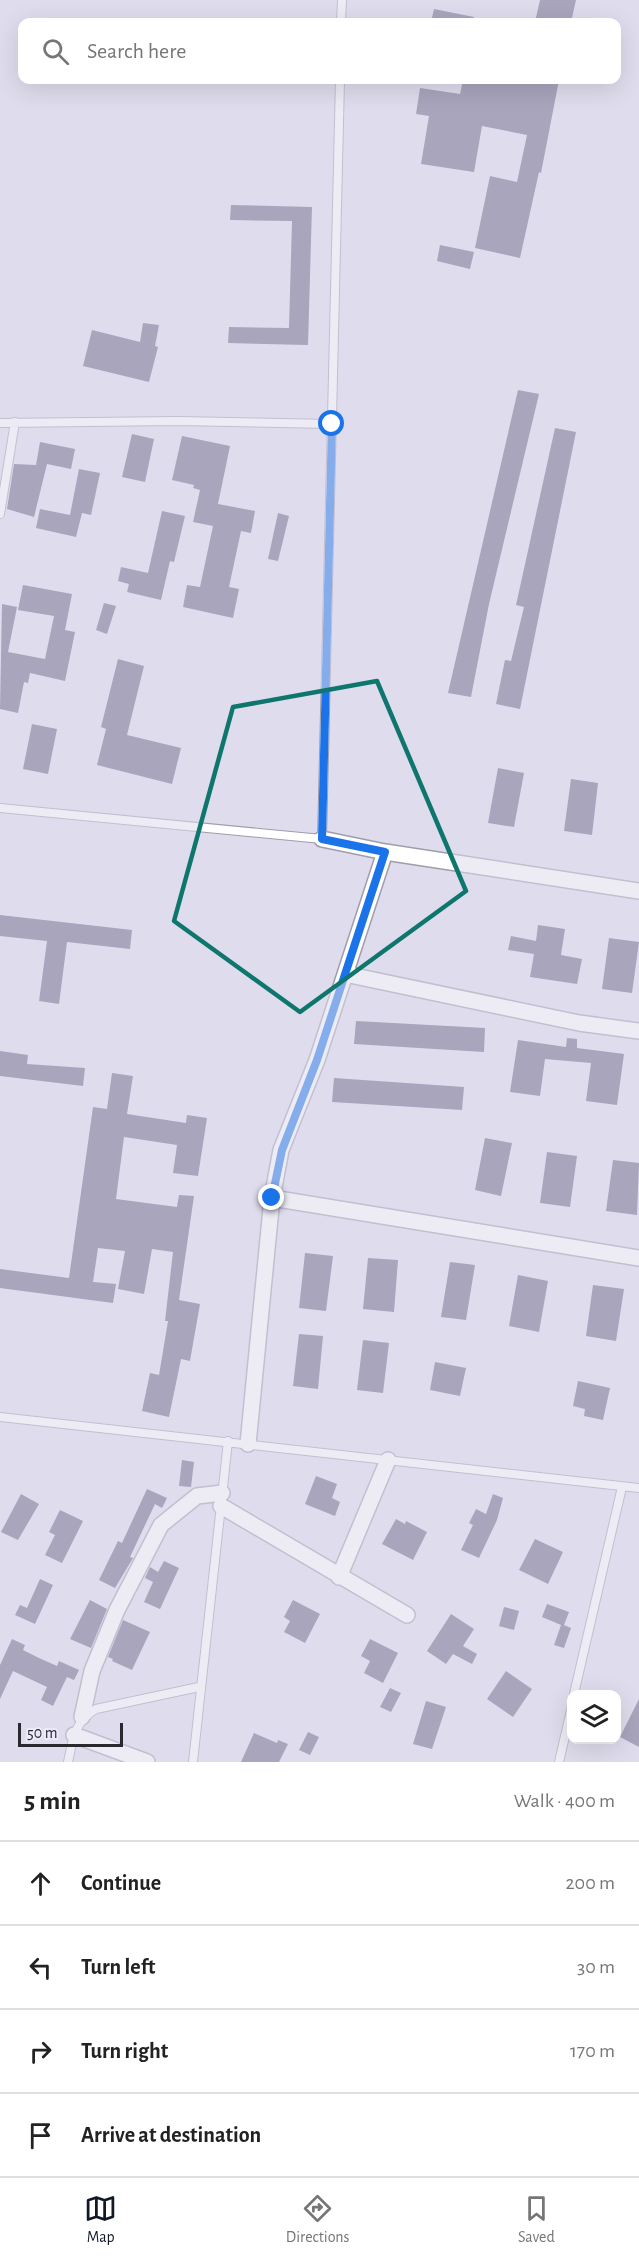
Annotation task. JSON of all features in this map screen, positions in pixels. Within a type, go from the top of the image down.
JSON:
[{"type":"street","points":[[322,839],[385,852],[639,891]]},
{"type":"street","points":[[248,1444],[272,1198],[282,1150],[317,1060],[385,852]]},
{"type":"street","points":[[345,974],[579,1023],[639,1031]]},
{"type":"street","points":[[272,1198],[639,1258]]},
{"type":"street","points":[[339,1577],[388,1460]]},
{"type":"street","points":[[82,1717],[92,1671],[117,1610],[160,1525],[197,1496],[221,1500],[339,1577],[406,1615]]},
{"type":"street","points":[[74,1735],[147,1762]]},
{"type":"lane","points":[[341,18],[342,0]]},
{"type":"lane","points":[[0,808],[322,839],[340,84]]},
{"type":"lane","points":[[0,423],[178,421],[332,424]]},
{"type":"lane","points":[[0,514],[15,422]]},
{"type":"lane","points":[[0,1417],[639,1488]]},
{"type":"lane","points":[[193,1762],[228,1441]]},
{"type":"lane","points":[[575,1690],[622,1487]]},
{"type":"lane","points":[[68,1762],[74,1735],[82,1717],[96,1709],[200,1687]]},
{"type":"lane","points":[[559,1762],[567,1728]]},
{"type":"highlighted area","points":[[377,681],[466,891],[300,1012],[174,921],[233,707]]},
{"type":"building","points":[[540,0],[576,0],[572,18],[536,18]]},
{"type":"building","points":[[434,9],[474,17],[474,18],[432,18]]},
{"type":"building","points":[[462,84],[558,84],[541,173],[539,172],[520,258],[475,248],[490,176],[517,182],[527,135],[482,126],[474,172],[421,164],[429,116],[416,114],[420,88],[460,94]]},
{"type":"building","points":[[231,205],[312,207],[308,345],[228,343],[229,327],[289,328],[292,221],[230,220]]},
{"type":"building","points":[[440,245],[474,252],[470,269],[437,261]]},
{"type":"building","points":[[143,323],[159,325],[155,346],[158,347],[149,382],[83,366],[92,330],[140,342]]},
{"type":"building","points":[[518,390],[539,394],[489,604],[471,697],[448,693]]},
{"type":"building","points":[[555,428],[576,432],[520,709],[496,704],[505,660],[511,661],[524,607],[516,605]]},
{"type":"building","points":[[132,434],[154,439],[145,482],[122,477]]},
{"type":"building","points":[[182,436],[230,446],[218,504],[255,511],[251,533],[241,531],[229,587],[239,589],[233,618],[183,607],[187,585],[200,587],[213,526],[193,522],[200,490],[193,488],[194,485],[172,480]]},
{"type":"building","points":[[40,442],[75,449],[71,469],[47,464],[34,517],[7,509],[14,464],[36,465]]},
{"type":"building","points":[[79,469],[100,473],[91,515],[82,513],[76,537],[36,528],[40,509],[70,515]]},
{"type":"building","points":[[162,511],[185,516],[174,562],[170,561],[161,600],[127,592],[129,584],[118,581],[121,567],[148,573]]},
{"type":"building","points":[[278,513],[289,516],[278,561],[268,559]]},
{"type":"building","points":[[23,585],[72,594],[65,630],[75,632],[65,681],[30,673],[28,683],[24,682],[18,713],[0,709],[2,604],[17,607],[8,652],[45,659],[54,616],[18,610]]},
{"type":"building","points":[[104,603],[116,606],[107,634],[96,630]]},
{"type":"building","points":[[118,659],[144,666],[127,735],[181,748],[172,784],[97,765],[106,729],[101,727]]},
{"type":"building","points":[[32,724],[57,729],[48,774],[23,769]]},
{"type":"building","points":[[498,768],[524,773],[514,827],[488,823]]},
{"type":"building","points":[[571,779],[598,783],[592,835],[564,831]]},
{"type":"building","points":[[0,915],[132,930],[130,949],[67,942],[59,1004],[39,1001],[47,941],[0,936]]},
{"type":"building","points":[[538,925],[565,929],[561,955],[582,959],[577,984],[530,977],[534,954],[508,950],[511,936],[536,941]]},
{"type":"building","points":[[609,938],[639,942],[632,993],[602,989]]},
{"type":"building","points":[[356,1021],[485,1028],[484,1052],[354,1044]]},
{"type":"building","points":[[567,1038],[577,1039],[577,1048],[624,1054],[617,1105],[586,1101],[591,1063],[545,1059],[540,1096],[510,1092],[518,1040],[566,1047]]},
{"type":"building","points":[[0,1051],[28,1055],[27,1064],[85,1068],[83,1086],[0,1076]]},
{"type":"building","points":[[112,1073],[133,1076],[127,1114],[186,1123],[187,1115],[207,1118],[198,1176],[173,1173],[177,1145],[124,1137],[116,1199],[177,1207],[179,1195],[194,1196],[179,1300],[200,1304],[190,1361],[181,1359],[169,1417],[142,1411],[150,1373],[159,1375],[168,1321],[165,1321],[173,1252],[152,1249],[144,1294],[118,1289],[125,1251],[98,1248],[93,1282],[116,1284],[113,1303],[0,1288],[0,1269],[69,1278],[93,1107],[107,1109]]},
{"type":"building","points":[[334,1078],[464,1087],[462,1110],[332,1102]]},
{"type":"building","points":[[485,1138],[512,1143],[501,1196],[475,1190]]},
{"type":"building","points":[[547,1152],[577,1156],[570,1207],[540,1203]]},
{"type":"building","points":[[613,1160],[639,1163],[637,1215],[606,1211]]},
{"type":"building","points":[[305,1253],[333,1256],[326,1311],[299,1308]]},
{"type":"building","points":[[368,1258],[398,1260],[394,1312],[363,1309]]},
{"type":"building","points":[[450,1262],[475,1265],[466,1320],[441,1317]]},
{"type":"building","points":[[518,1275],[548,1281],[539,1332],[509,1326]]},
{"type":"building","points":[[593,1285],[624,1289],[616,1341],[586,1336]]},
{"type":"building","points":[[299,1334],[323,1336],[318,1389],[293,1386]]},
{"type":"building","points":[[363,1340],[389,1343],[383,1393],[357,1390]]},
{"type":"building","points":[[435,1362],[466,1368],[460,1396],[430,1390]]},
{"type":"building","points":[[578,1381],[610,1388],[603,1420],[584,1416],[585,1409],[573,1406]]},
{"type":"building","points":[[182,1460],[194,1462],[191,1487],[179,1486]]},
{"type":"building","points":[[316,1476],[337,1484],[332,1498],[340,1502],[335,1516],[305,1504]]},
{"type":"building","points":[[147,1489],[167,1498],[162,1508],[155,1504],[130,1557],[133,1558],[115,1588],[99,1580],[118,1541],[122,1543]]},
{"type":"building","points":[[21,1494],[39,1504],[18,1540],[1,1532]]},
{"type":"building","points":[[493,1494],[503,1498],[497,1520],[479,1558],[461,1550],[473,1525],[469,1523],[476,1509],[486,1514]]},
{"type":"building","points":[[60,1510],[83,1521],[62,1563],[45,1555],[55,1535],[49,1532]]},
{"type":"building","points":[[396,1519],[405,1524],[406,1521],[427,1532],[413,1560],[382,1544]]},
{"type":"building","points":[[535,1539],[563,1552],[548,1584],[519,1570]]},
{"type":"building","points":[[164,1561],[179,1568],[160,1609],[144,1602],[153,1582],[145,1578],[150,1567],[158,1572]]},
{"type":"building","points":[[40,1579],[53,1585],[35,1624],[15,1615],[20,1605],[27,1608]]},
{"type":"building","points":[[90,1600],[107,1609],[91,1648],[70,1639]]},
{"type":"building","points":[[293,1600],[320,1614],[305,1643],[284,1632],[290,1621],[284,1617]]},
{"type":"building","points":[[547,1604],[569,1612],[564,1625],[571,1628],[564,1648],[554,1645],[561,1625],[542,1617]]},
{"type":"building","points":[[504,1607],[519,1611],[514,1630],[499,1626]]},
{"type":"building","points":[[451,1614],[474,1629],[463,1646],[477,1654],[472,1664],[453,1654],[446,1664],[427,1651]]},
{"type":"building","points":[[123,1620],[150,1632],[132,1670],[108,1657]]},
{"type":"building","points":[[12,1639],[25,1645],[23,1650],[39,1658],[57,1666],[59,1661],[79,1670],[74,1680],[67,1677],[53,1706],[41,1700],[47,1687],[13,1671],[0,1699],[0,1665]]},
{"type":"building","points":[[370,1639],[398,1653],[383,1683],[364,1673],[370,1661],[361,1656]]},
{"type":"building","points":[[506,1671],[532,1689],[513,1717],[487,1699]]},
{"type":"building","points":[[390,1688],[401,1693],[391,1712],[380,1707]]},
{"type":"building","points":[[639,1699],[639,1747],[621,1738]]},
{"type":"building","points":[[426,1701],[446,1707],[432,1749],[413,1744]]},
{"type":"building","points":[[308,1732],[319,1737],[310,1755],[299,1750]]},
{"type":"building","points":[[254,1733],[277,1743],[278,1740],[288,1744],[279,1762],[241,1762]]},
{"type":"route","points":[[272,1198],[282,1150],[317,1060],[385,852],[322,839],[332,424]]}]
